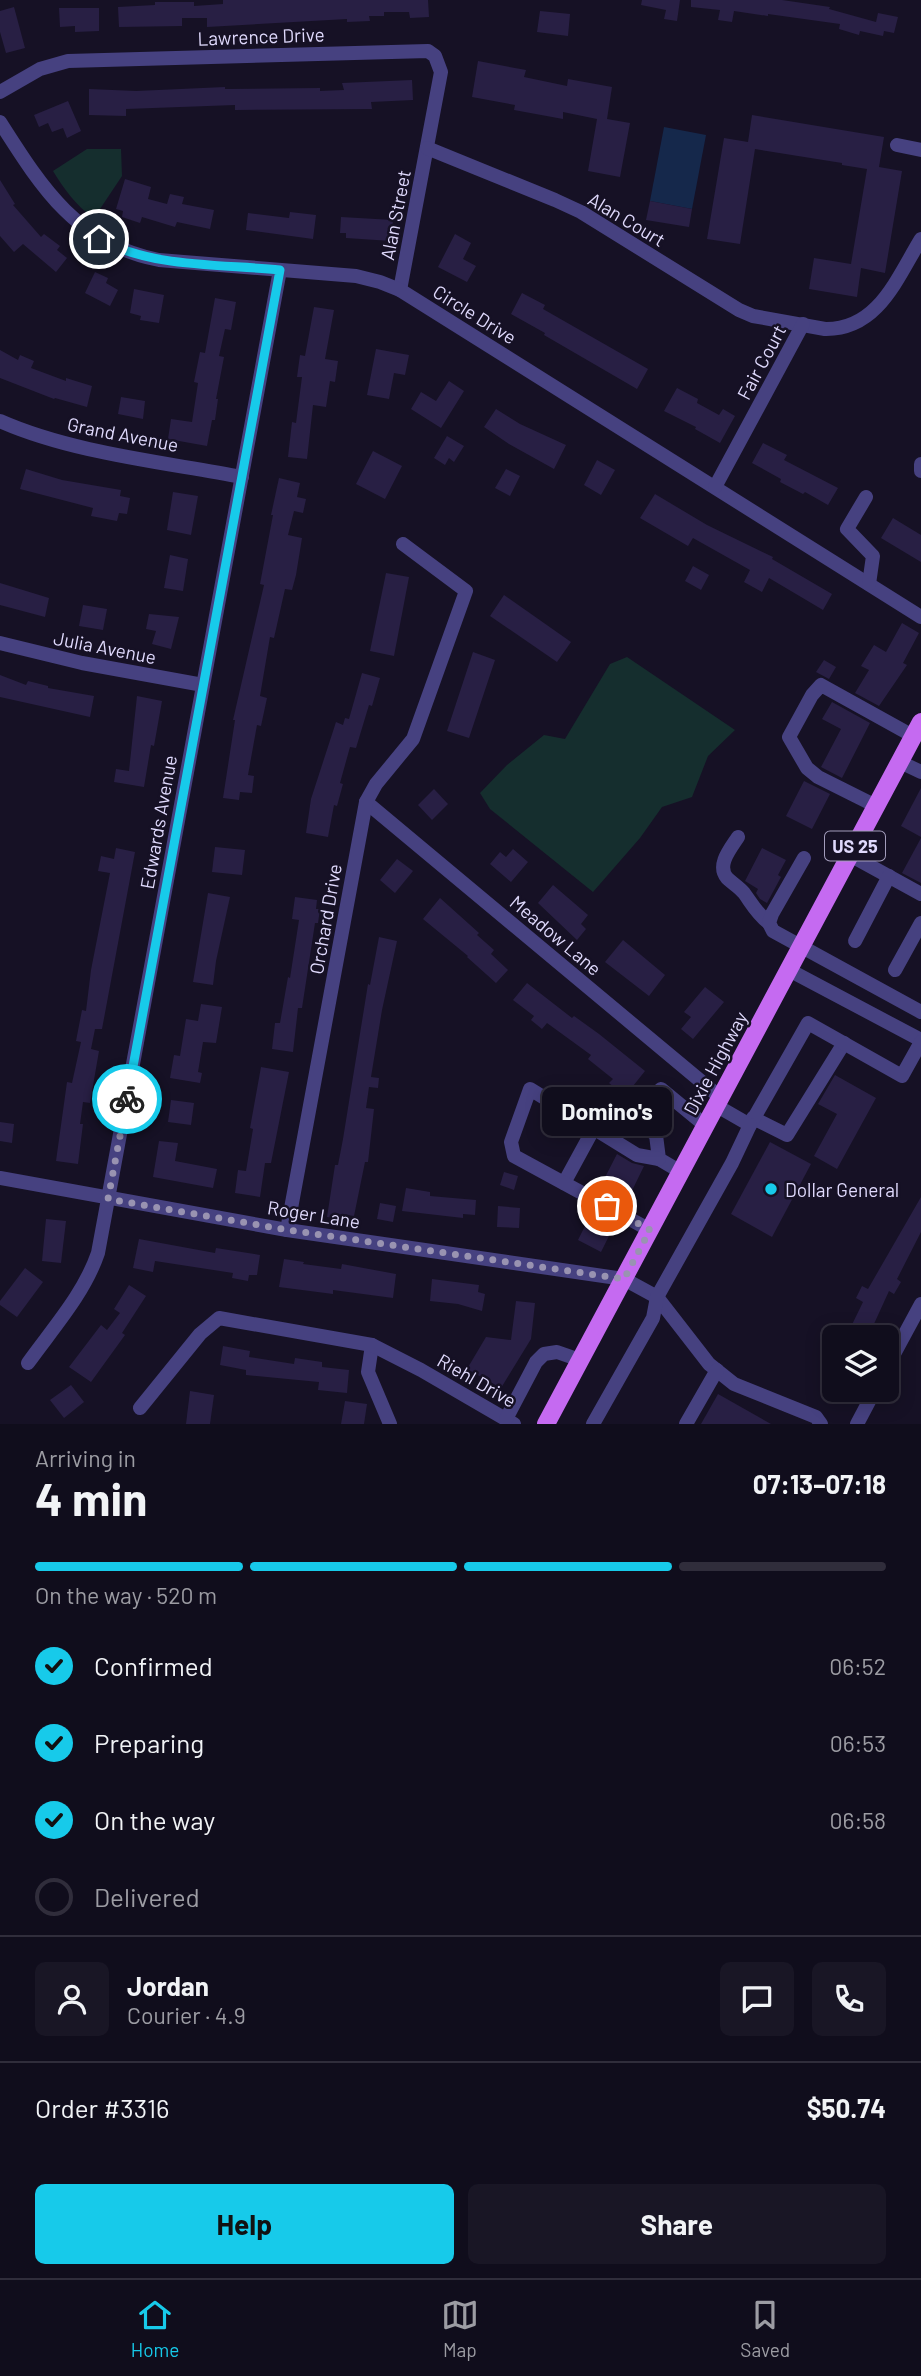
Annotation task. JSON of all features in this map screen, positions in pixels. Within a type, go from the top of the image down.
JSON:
[{"type":"main road","name":"Dixie Highway","points":[[546,1424],[917,729]]},
{"type":"street","name":"Lawrence Drive","points":[[0,92],[40,69],[68,61],[421,50],[435,56],[441,72],[427,148]]},
{"type":"street","name":"Circle Drive","points":[[0,122],[32,172],[53,198],[83,228],[110,245],[159,260],[356,276],[400,290],[921,617]]},
{"type":"street","points":[[897,145],[921,150]]},
{"type":"street","name":"Alan Street","points":[[400,290],[427,148]]},
{"type":"street","name":"Alan Court","points":[[427,148],[581,212],[739,310],[752,316],[803,324]]},
{"type":"street","name":"Fair Court","points":[[715,487],[803,324],[837,329],[848,327],[867,317],[885,297],[921,239]]},
{"type":"street","name":"Edwards Avenue","points":[[28,1363],[89,1277],[98,1253],[280,270]]},
{"type":"street","name":"Grand Avenue","points":[[0,421],[82,447],[242,477]]},
{"type":"street","points":[[921,464],[921,471]]},
{"type":"street","points":[[866,497],[847,529],[873,556],[869,584]]},
{"type":"street","name":"Orchard Drive","points":[[288,1230],[366,802],[376,784],[413,739],[466,591],[403,544]]},
{"type":"street","name":"Julia Avenue","points":[[0,643],[82,663],[203,685]]},
{"type":"street","points":[[876,806],[818,777],[807,768],[789,737],[812,695],[821,685],[917,729]]},
{"type":"street","points":[[900,762],[921,772]]},
{"type":"street","name":"Meadow Lane","points":[[366,802],[719,1102],[752,1121],[787,1135],[844,1043]]},
{"type":"street","points":[[738,837],[724,860],[723,871],[777,934],[921,1012]]},
{"type":"street","points":[[850,855],[921,894]]},
{"type":"street","points":[[769,923],[804,858]]},
{"type":"street","points":[[855,941],[889,876]]},
{"type":"street","points":[[895,970],[921,923]]},
{"type":"street","points":[[593,1424],[653,1318],[657,1297],[808,1023],[902,1076],[921,1041],[789,970]]},
{"type":"street","points":[[650,1230],[514,1156],[511,1142],[530,1089],[637,1155],[659,1159],[681,1172]]},
{"type":"street","points":[[635,1118],[661,1089],[705,1126]]},
{"type":"street","points":[[624,1108],[656,1135],[659,1159]]},
{"type":"street","points":[[564,1183],[594,1128]]},
{"type":"street","name":"Roger Lane","points":[[0,1178],[288,1230],[624,1279]]},
{"type":"street","points":[[624,1279],[657,1297],[709,1364],[734,1384],[816,1417],[821,1424]]},
{"type":"street","points":[[899,1345],[921,1304]]},
{"type":"street","name":"Riehl Drive","points":[[140,1408],[200,1334],[219,1318],[372,1345],[510,1422]]},
{"type":"street","points":[[372,1345],[368,1372],[390,1424]]},
{"type":"street","points":[[510,1422],[536,1362],[544,1354],[557,1352],[580,1360]]},
{"type":"street","points":[[686,1424],[717,1370]]},
{"type":"street","points":[[857,1424],[869,1402]]},
{"type":"green space","points":[[87,149],[121,149],[122,176],[94,218],[71,197],[53,171]]},
{"type":"green space","points":[[627,657],[735,730],[708,756],[692,797],[662,807],[640,838],[593,892],[490,809],[480,793],[507,765],[544,735],[565,739],[610,664]]},
{"type":"water","points":[[664,127],[706,135],[692,209],[650,201]]},
{"type":"building","points":[[223,0],[428,0],[429,17],[410,18],[409,12],[384,12],[384,16],[369,16],[370,21],[347,22],[347,19],[207,27],[207,18],[182,18],[182,26],[119,27],[118,7],[155,5],[155,2],[194,2],[194,6],[223,4]]},
{"type":"building","points":[[642,0],[680,0],[677,21],[664,19],[666,10],[641,5]]},
{"type":"building","points":[[691,0],[782,0],[830,7],[829,9],[876,22],[878,13],[898,17],[894,33],[884,31],[883,36],[860,31],[859,35],[839,29],[840,24],[768,14],[734,11],[732,22],[718,20],[720,10],[691,7]]},
{"type":"building","points":[[14,7],[25,48],[6,53],[0,32],[0,11]]},
{"type":"building","points":[[59,8],[99,8],[99,31],[75,32],[75,26],[60,27]]},
{"type":"building","points":[[540,11],[570,14],[568,36],[537,32]]},
{"type":"building","points":[[478,61],[526,70],[524,77],[567,86],[568,79],[612,87],[607,119],[630,123],[620,177],[588,171],[597,119],[563,112],[563,119],[514,110],[515,105],[472,97]]},
{"type":"building","points":[[412,80],[413,100],[371,102],[372,109],[235,110],[235,105],[126,109],[126,116],[89,115],[89,89],[136,91],[225,87],[320,88],[320,91],[344,90],[342,83]]},
{"type":"building","points":[[68,101],[81,131],[67,138],[63,128],[52,132],[48,123],[39,127],[34,115]]},
{"type":"building","points":[[752,115],[884,137],[879,167],[902,171],[885,273],[861,268],[857,297],[809,289],[814,258],[851,264],[867,169],[755,149],[740,244],[707,239],[724,138],[748,142]]},
{"type":"building","points":[[125,179],[151,187],[148,199],[167,204],[170,194],[184,197],[182,204],[214,210],[210,229],[177,222],[175,227],[142,217],[140,223],[122,217],[123,211],[116,209]]},
{"type":"building","points":[[0,180],[15,204],[13,205],[41,237],[44,234],[60,246],[57,250],[67,258],[56,272],[23,244],[14,252],[0,236]]},
{"type":"building","points":[[650,201],[692,209],[689,227],[646,220]]},
{"type":"building","points":[[290,212],[316,215],[313,239],[246,230],[248,213],[289,218]]},
{"type":"building","points":[[341,217],[393,220],[391,241],[346,238],[346,233],[340,233]]},
{"type":"building","points":[[455,234],[471,243],[463,259],[476,266],[467,282],[438,267]]},
{"type":"building","points":[[95,272],[108,278],[106,283],[118,290],[110,306],[85,293]]},
{"type":"building","points":[[134,289],[164,295],[159,323],[140,320],[141,316],[130,313]]},
{"type":"building","points":[[522,293],[545,305],[543,309],[648,369],[637,389],[511,314]]},
{"type":"building","points":[[215,298],[236,302],[231,330],[225,329],[219,356],[224,357],[215,420],[212,420],[207,446],[168,439],[171,419],[192,422],[198,383],[194,382],[200,352],[205,353]]},
{"type":"building","points":[[314,307],[334,310],[325,359],[338,361],[335,382],[330,381],[326,407],[313,405],[307,459],[288,457],[302,377],[297,377],[300,355],[305,356]]},
{"type":"building","points":[[376,349],[409,355],[405,375],[394,373],[389,399],[367,395]]},
{"type":"building","points":[[0,350],[18,360],[20,355],[34,361],[31,368],[66,381],[66,378],[92,386],[87,407],[54,399],[0,378]]},
{"type":"building","points":[[449,381],[464,391],[441,428],[411,409],[421,392],[436,401]]},
{"type":"building","points":[[677,388],[698,399],[697,403],[719,415],[723,409],[735,416],[720,443],[664,411]]},
{"type":"building","points":[[121,397],[145,401],[143,419],[118,414]]},
{"type":"building","points":[[496,409],[520,424],[566,445],[554,469],[484,427]]},
{"type":"building","points":[[447,436],[464,446],[454,462],[449,458],[445,465],[434,458]]},
{"type":"building","points":[[763,443],[787,455],[784,460],[838,488],[828,505],[780,482],[781,479],[752,463]]},
{"type":"building","points":[[373,451],[402,466],[385,499],[356,484]]},
{"type":"building","points":[[597,460],[615,470],[601,495],[584,485]]},
{"type":"building","points":[[26,469],[62,480],[121,490],[120,496],[130,498],[127,514],[119,513],[117,521],[91,516],[93,508],[20,489]]},
{"type":"building","points":[[506,469],[520,476],[510,496],[495,488]]},
{"type":"building","points":[[279,478],[300,483],[297,497],[306,499],[303,513],[294,511],[288,535],[302,538],[296,575],[292,590],[285,589],[274,638],[270,637],[260,696],[267,698],[261,726],[257,725],[248,775],[254,776],[252,793],[240,792],[239,800],[223,798],[233,720],[264,585],[260,584]]},
{"type":"building","points":[[173,492],[198,496],[191,535],[167,530]]},
{"type":"building","points":[[655,494],[707,525],[773,557],[772,559],[832,594],[823,610],[769,578],[762,592],[744,582],[750,570],[693,538],[688,546],[640,518]]},
{"type":"building","points":[[893,518],[921,535],[921,562],[881,538]]},
{"type":"building","points":[[170,555],[188,559],[183,591],[164,588]]},
{"type":"building","points":[[693,566],[709,575],[701,590],[685,581]]},
{"type":"building","points":[[386,573],[409,577],[394,656],[370,651]]},
{"type":"building","points":[[0,583],[49,598],[45,617],[0,605]]},
{"type":"building","points":[[504,595],[571,642],[557,662],[490,616]]},
{"type":"building","points":[[83,605],[107,609],[103,630],[79,626]]},
{"type":"building","points":[[149,614],[179,617],[171,649],[152,644],[156,631],[146,629]]},
{"type":"building","points":[[902,623],[919,633],[903,663],[907,665],[879,706],[855,693],[869,670],[861,666],[874,645],[886,652]]},
{"type":"building","points":[[473,652],[495,660],[469,738],[447,731]]},
{"type":"building","points":[[824,660],[836,667],[829,679],[816,672]]},
{"type":"building","points":[[362,673],[380,678],[356,748],[350,747],[328,837],[306,833],[311,799],[336,722],[343,725],[345,718],[349,719]]},
{"type":"building","points":[[0,675],[26,685],[28,681],[48,688],[94,696],[90,717],[0,697]]},
{"type":"building","points":[[137,696],[162,701],[144,787],[114,782],[116,769],[129,771]]},
{"type":"building","points":[[832,702],[870,723],[842,778],[821,767],[841,729],[822,719]]},
{"type":"building","points":[[804,781],[830,794],[812,829],[786,816]]},
{"type":"building","points":[[921,788],[921,837],[901,826]]},
{"type":"building","points":[[434,789],[448,804],[432,820],[418,805]]},
{"type":"building","points":[[921,838],[921,883],[902,873]]},
{"type":"building","points":[[215,847],[245,850],[242,875],[212,872]]},
{"type":"building","points":[[116,848],[135,852],[102,1029],[95,1029],[91,1049],[99,1051],[90,1103],[83,1102],[78,1164],[56,1161],[67,1082],[72,1083],[81,1042],[76,1041],[82,1010],[86,1011],[110,873],[98,871],[101,856],[114,859]]},
{"type":"building","points":[[762,848],[786,860],[778,875],[781,877],[767,903],[756,893],[758,889],[745,881]]},
{"type":"building","points":[[513,849],[528,862],[511,882],[490,864],[500,852],[506,857]]},
{"type":"building","points":[[397,859],[413,871],[395,893],[380,880]]},
{"type":"building","points":[[553,885],[588,915],[581,924],[586,929],[577,940],[538,903]]},
{"type":"building","points":[[208,893],[230,897],[213,985],[193,982]]},
{"type":"building","points":[[295,897],[317,900],[316,909],[320,909],[318,923],[315,923],[302,1008],[298,1008],[293,1052],[272,1049],[275,1023],[280,1023],[288,977],[290,978],[299,920],[292,919]]},
{"type":"building","points":[[440,898],[479,933],[477,935],[494,950],[491,954],[508,970],[496,983],[423,919]]},
{"type":"building","points":[[379,937],[397,941],[371,1077],[379,1078],[378,1088],[369,1087],[366,1108],[374,1109],[368,1162],[365,1162],[354,1216],[341,1214],[340,1219],[327,1217],[335,1165],[338,1165],[343,1139],[368,984],[370,985]]},
{"type":"building","points":[[623,940],[665,975],[649,996],[605,962]]},
{"type":"building","points":[[527,983],[572,1018],[574,1016],[599,1034],[645,1071],[625,1096],[609,1083],[613,1079],[588,1059],[591,1055],[547,1023],[542,1029],[531,1020],[534,1016],[513,1000]]},
{"type":"building","points":[[705,987],[724,1002],[693,1039],[681,1029],[691,1017],[684,1012]]},
{"type":"building","points":[[201,1004],[222,1007],[216,1043],[203,1042],[198,1072],[202,1073],[200,1083],[170,1078],[174,1055],[180,1056],[186,1019],[198,1021]]},
{"type":"building","points":[[261,1067],[289,1072],[271,1163],[265,1163],[260,1197],[235,1193],[238,1170],[246,1171],[253,1129],[250,1128]]},
{"type":"building","points":[[835,1075],[876,1098],[837,1169],[814,1156],[837,1114],[818,1104]]},
{"type":"building","points":[[171,1100],[194,1103],[191,1125],[168,1122]]},
{"type":"building","points":[[0,1122],[14,1124],[12,1143],[0,1141]]},
{"type":"building","points":[[159,1141],[178,1143],[175,1161],[217,1169],[213,1188],[153,1177]]},
{"type":"building","name":"Dollar General","points":[[770,1142],[811,1164],[772,1237],[731,1214]]},
{"type":"building","points":[[617,1154],[632,1163],[644,1166],[625,1205],[598,1191]]},
{"type":"building","points":[[504,1172],[518,1176],[514,1190],[500,1185]]},
{"type":"building","points":[[406,1188],[430,1192],[430,1196],[476,1200],[475,1215],[463,1214],[463,1218],[402,1211]]},
{"type":"building","points":[[921,1197],[921,1232],[897,1279],[901,1282],[894,1294],[889,1291],[873,1325],[852,1325],[863,1302],[856,1298],[862,1286],[868,1289]]},
{"type":"building","points":[[380,1203],[396,1206],[393,1222],[377,1219]]},
{"type":"building","points":[[498,1206],[520,1208],[519,1228],[497,1227]]},
{"type":"building","points":[[593,1210],[604,1216],[602,1220],[614,1226],[601,1252],[578,1240]]},
{"type":"building","points":[[46,1219],[66,1221],[61,1263],[42,1261]]},
{"type":"building","points":[[139,1239],[215,1253],[216,1248],[260,1255],[257,1275],[249,1275],[248,1281],[232,1278],[233,1273],[155,1261],[153,1272],[133,1268]]},
{"type":"building","points":[[284,1259],[341,1269],[342,1264],[396,1274],[393,1298],[333,1290],[333,1294],[279,1287]]},
{"type":"building","points":[[25,1268],[43,1282],[17,1317],[0,1305],[0,1301]]},
{"type":"building","points":[[432,1279],[479,1285],[478,1292],[485,1294],[482,1311],[458,1304],[430,1301]]},
{"type":"building","points":[[129,1285],[146,1296],[122,1333],[125,1335],[91,1382],[69,1367],[101,1325],[107,1330],[120,1313],[114,1309]]},
{"type":"building","points":[[516,1301],[535,1303],[531,1339],[501,1388],[467,1369],[486,1337],[511,1340]]},
{"type":"building","points":[[223,1346],[250,1351],[249,1357],[294,1364],[295,1358],[322,1362],[322,1367],[349,1370],[347,1393],[318,1390],[319,1382],[246,1375],[246,1370],[220,1365]]},
{"type":"building","points":[[71,1385],[84,1402],[64,1418],[50,1400]]},
{"type":"building","points":[[190,1391],[214,1395],[210,1424],[186,1424]]},
{"type":"building","points":[[718,1394],[771,1424],[701,1424]]},
{"type":"building","points":[[345,1401],[367,1404],[364,1424],[341,1424]]},
{"type":"way so far","points":[[127,1099],[108,1199],[288,1230],[624,1279],[650,1230],[607,1206]]},
{"type":"place","name":"Dollar General","points":[[771,1189]]},
{"type":"place","name":"Domino's","points":[[607,1206]]},
{"type":"route","points":[[99,239],[128,252],[159,260],[280,270],[127,1099]]}]
